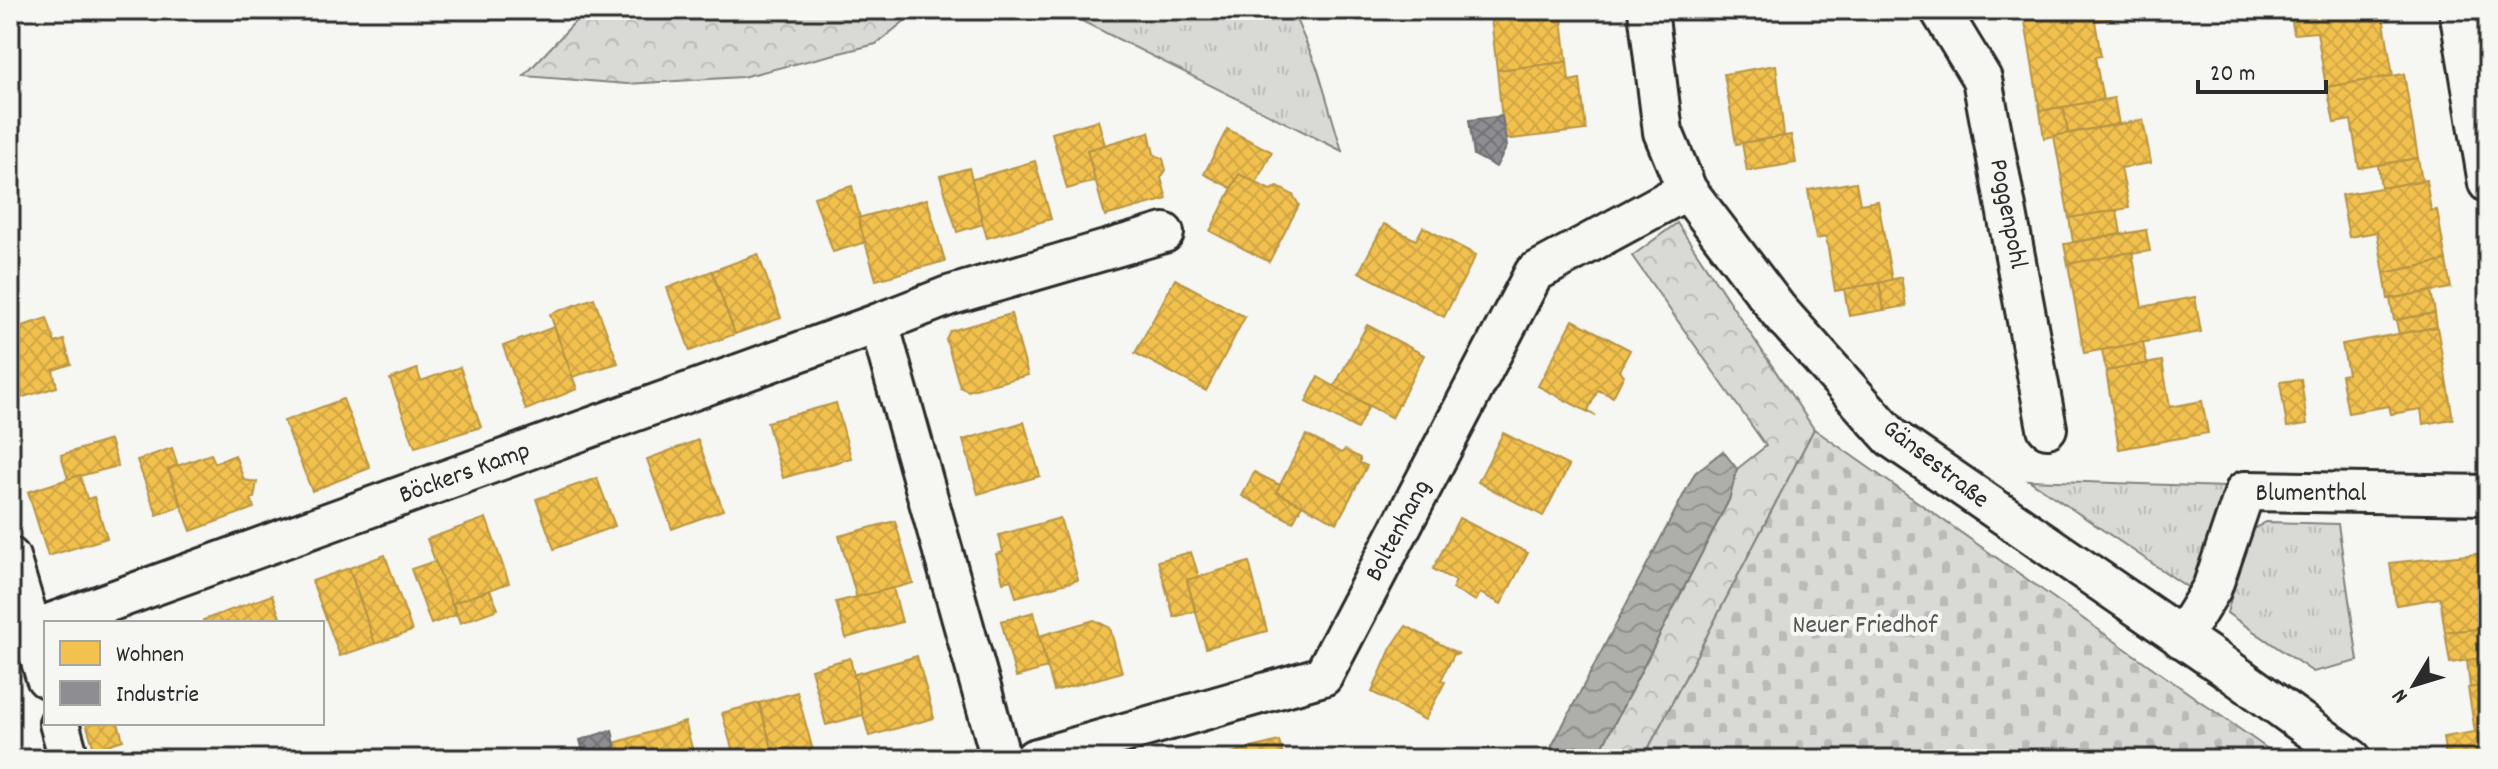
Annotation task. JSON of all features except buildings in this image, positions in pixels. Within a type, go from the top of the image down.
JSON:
[{"type":"street","name":"Gänsestraße","points":[[1648,10],[1663,132],[1687,190],[1778,310],[1892,438],[2352,759]]},
{"type":"street","name":"Poggenpohl","points":[[1940,10],[1982,79],[2047,428]]},
{"type":"street","points":[[2459,10],[2488,183]]},
{"type":"street","name":"Boltenhang","points":[[1034,759],[1323,676],[1534,273],[1687,190]]},
{"type":"street","name":"Böckers Kamp","points":[[57,621],[948,296],[1164,233]]},
{"type":"street","points":[[879,323],[1001,759]]},
{"type":"street","name":"Blumenthal","points":[[2181,638],[2212,588],[2245,491],[2488,495]]},
{"type":"street","points":[[10,557],[43,626]]},
{"type":"street","points":[[60,725],[69,759]]},
{"type":"green space","points":[[586,10],[918,10],[876,44],[742,77],[627,84],[524,76]]},
{"type":"green space","points":[[1060,10],[1292,10],[1318,70],[1342,151]]},
{"type":"green space","points":[[1677,223],[1814,429],[1643,759],[1596,759],[1729,500],[1737,469],[1766,446],[1632,256]]},
{"type":"green space","name":"Neuer Friedhof","points":[[1814,429],[2282,759],[1643,759]]},
{"type":"green space","points":[[2029,480],[2225,487],[2193,591]]},
{"type":"green space","points":[[2266,522],[2338,524],[2358,661],[2313,672],[2227,613],[2249,532]]},
{"type":"water","points":[[1723,451],[1737,469],[1729,500],[1596,759],[1545,759],[1695,473]]}]
